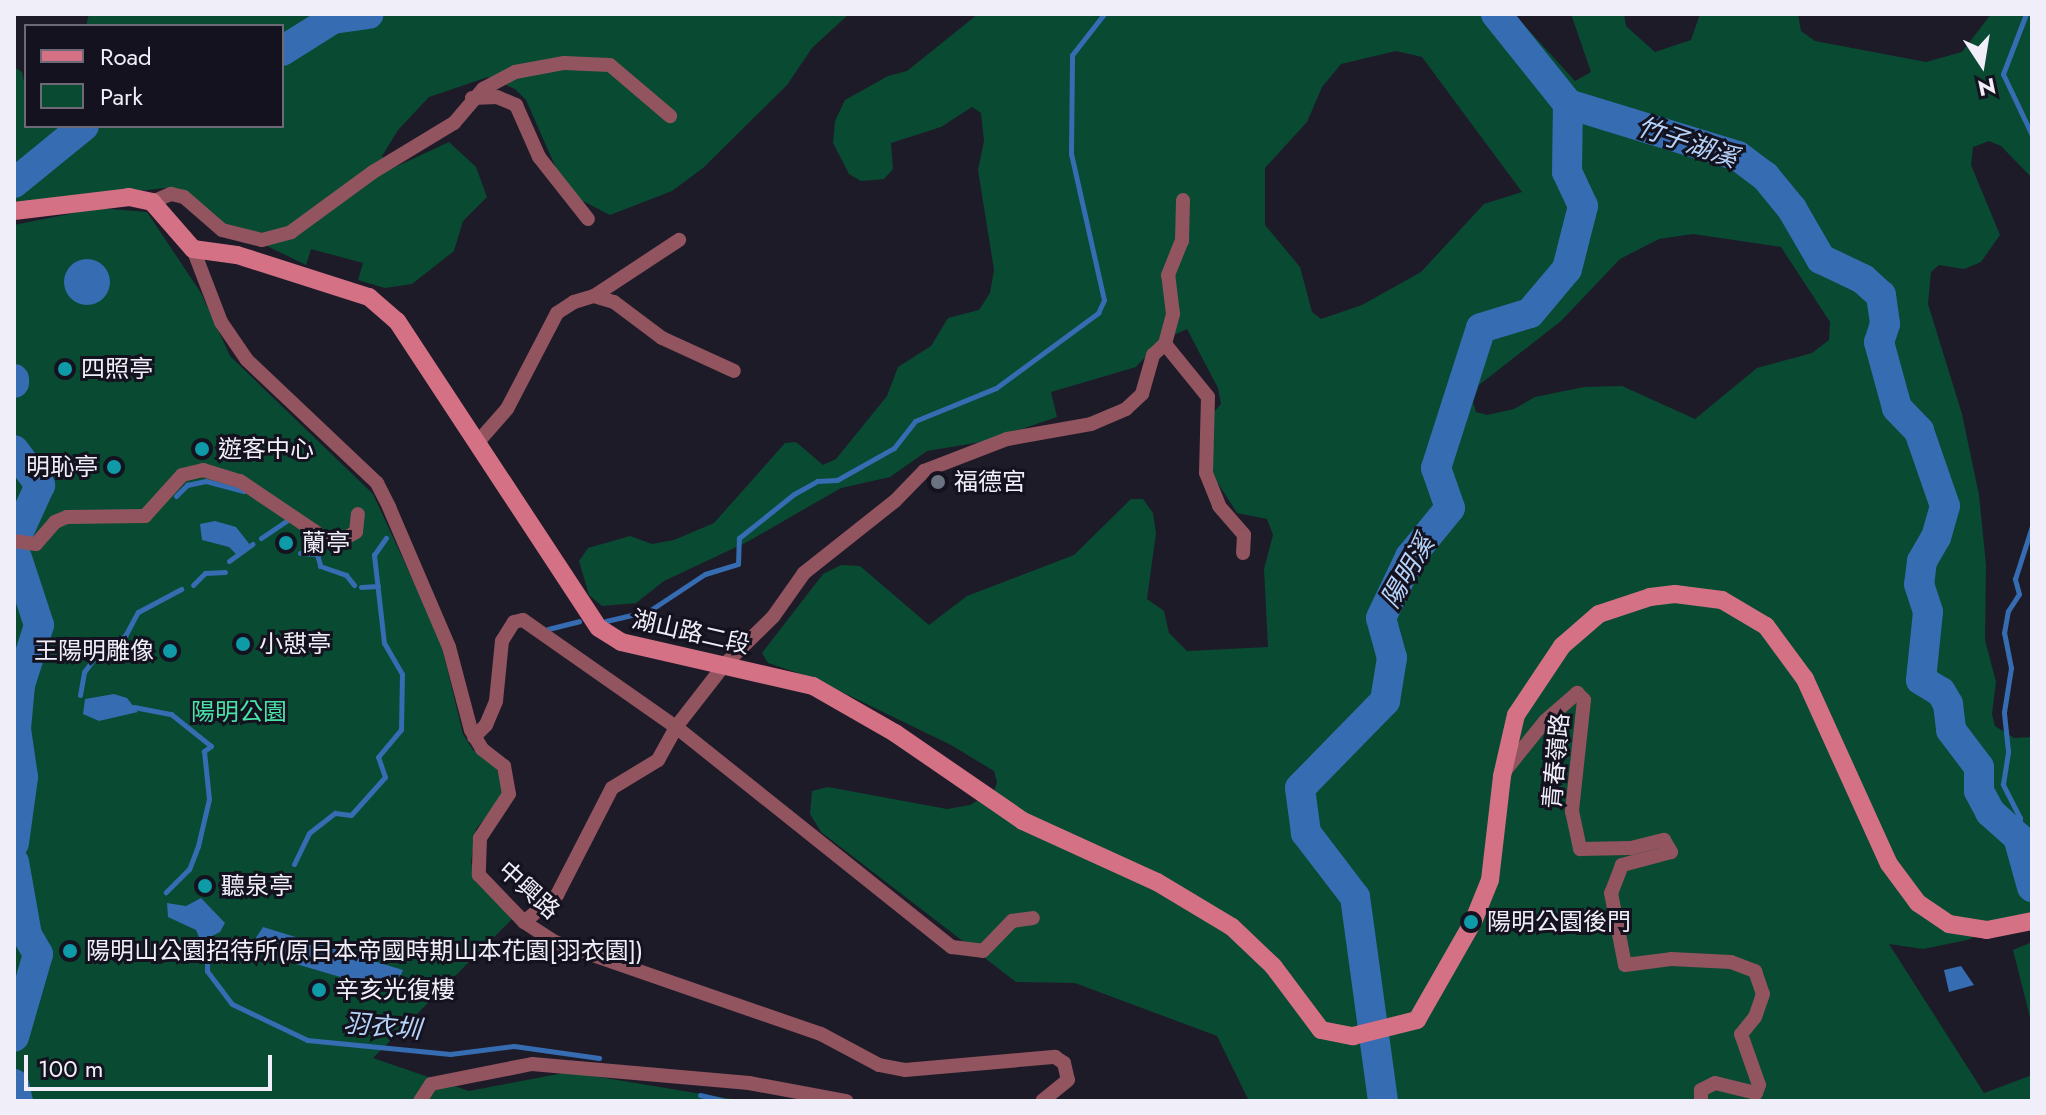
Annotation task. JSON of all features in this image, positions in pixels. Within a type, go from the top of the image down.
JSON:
[{"type":"street","points":[[152,202],[171,194],[184,197],[222,230],[262,240],[291,232],[373,172],[454,123],[472,98],[515,72],[564,63],[610,65],[670,116]]},
{"type":"street","points":[[472,98],[497,97],[516,105],[539,157],[588,219]]},
{"type":"street","points":[[14,211],[129,197],[152,202],[169,215],[193,249]]},
{"type":"street","points":[[524,922],[557,895],[612,788],[658,760],[676,727],[725,664],[773,617],[804,573],[895,501],[924,471],[1007,439],[1091,424],[1126,409],[1142,394],[1153,355],[1165,344],[1173,314],[1168,275],[1182,241],[1183,200]]},
{"type":"street","points":[[477,443],[507,409],[557,313],[594,296],[679,240]]},
{"type":"street","name":"湖山路二段","points":[[193,249],[237,255],[369,297],[397,321],[599,628],[621,642],[813,686],[895,733],[1023,821],[1157,882],[1232,927],[1273,966],[1321,1030],[1353,1036],[1417,1020],[1473,922],[1490,880],[1502,776]]},
{"type":"street","name":"中興路","points":[[193,249],[221,322],[247,360],[377,483],[437,614],[474,737],[504,766],[509,794],[480,838],[479,875],[524,922],[555,942],[821,1034],[879,1065],[905,1070],[1055,1057],[1064,1063],[1068,1080],[1042,1101]]},
{"type":"street","points":[[594,296],[614,302],[662,338],[734,371]]},
{"type":"street","points":[[1165,344],[1208,397],[1206,473],[1219,506],[1244,535],[1243,553]]},
{"type":"street","points":[[14,541],[36,544],[55,522],[67,517],[145,516],[182,475],[203,470],[253,488],[326,539],[342,540],[356,532],[358,514]]},
{"type":"street","points":[[1502,776],[1516,715],[1562,646],[1599,614],[1619,604],[1675,594],[1722,600],[1766,626],[1805,679],[1906,891],[1949,924],[1987,930],[2032,921]]},
{"type":"street","points":[[474,737],[486,725],[496,701],[502,641],[514,622],[523,620],[676,727],[952,947],[983,951],[1012,921],[1033,918]]},
{"type":"street","name":"青春嶺路","points":[[1502,776],[1545,721],[1577,693],[1584,700],[1572,811],[1580,849],[1631,848],[1664,840],[1671,852],[1622,865],[1611,893],[1618,950],[1625,965],[1671,959],[1731,962],[1755,971],[1763,994],[1755,1017],[1741,1034],[1759,1085],[1756,1093],[1715,1083],[1701,1090],[1701,1101]]},
{"type":"street","points":[[420,1101],[431,1084],[532,1064],[749,1083],[846,1101]]},
{"type":"green space","points":[[89,14],[849,14],[812,48],[787,85],[703,168],[672,191],[610,215],[579,199],[556,168],[526,100],[515,89],[488,77],[429,97],[398,130],[382,156],[391,169],[449,142],[476,167],[487,197],[463,221],[454,251],[412,284],[385,288],[358,280],[363,263],[311,249],[306,265],[224,225],[196,203],[165,188],[14,205],[14,67],[22,72],[24,81],[24,128],[284,128],[284,24],[86,24]]},
{"type":"green space","points":[[978,14],[1514,14],[1575,81],[1591,72],[1571,14],[1624,14],[1626,26],[1655,52],[1691,40],[1700,14],[1798,14],[1801,31],[1815,41],[1926,62],[1962,52],[1991,14],[2032,14],[2032,178],[2001,146],[1989,141],[1973,147],[1971,165],[2000,235],[1981,262],[1964,269],[1939,265],[1931,272],[1928,304],[1962,414],[1979,495],[1986,565],[1985,640],[1996,682],[1992,714],[1995,726],[2014,738],[2032,737],[2032,914],[1967,940],[1923,949],[1889,944],[1984,1093],[2032,1075],[2032,1101],[1249,1101],[1217,1036],[1075,983],[1016,982],[821,832],[810,814],[812,791],[828,787],[947,809],[970,805],[994,791],[997,782],[994,771],[951,745],[813,678],[768,663],[762,653],[823,574],[841,565],[860,566],[929,625],[967,596],[1074,555],[1131,499],[1143,499],[1153,513],[1156,533],[1147,599],[1164,611],[1169,633],[1187,651],[1268,647],[1264,569],[1273,535],[1267,519],[1237,513],[1212,474],[1214,412],[1221,404],[1218,388],[1187,329],[1160,341],[1136,367],[1051,392],[1057,417],[987,441],[927,451],[890,477],[841,488],[747,542],[664,581],[636,603],[602,606],[589,595],[579,561],[588,548],[630,536],[652,544],[674,540],[714,523],[785,443],[796,442],[823,465],[836,459],[887,396],[898,367],[931,346],[948,318],[979,310],[990,293],[994,270],[978,170],[984,141],[981,113],[972,107],[941,127],[891,143],[893,169],[884,179],[861,181],[849,174],[833,143],[835,121],[845,100],[888,76],[907,71]],"holes":[[[1396,51],[1422,57],[1522,192],[1484,204],[1421,272],[1362,305],[1321,319],[1312,312],[1300,267],[1265,225],[1265,168],[1307,122],[1322,87],[1341,64]],[[1693,234],[1781,247],[1830,322],[1829,340],[1812,353],[1757,368],[1695,419],[1622,386],[1584,387],[1535,397],[1514,409],[1487,415],[1476,412],[1473,402],[1479,385],[1561,321],[1620,259],[1659,239]]]},
{"type":"green space","name":"陽明公園","points":[[99,208],[147,212],[201,293],[230,356],[373,494],[440,639],[463,734],[473,750],[496,768],[503,783],[500,800],[476,829],[471,862],[475,878],[512,919],[373,1058],[469,1091],[569,1072],[744,1101],[14,1101],[14,225]]},
{"type":"green space","points":[[2032,942],[2032,1025],[2013,950]]},
{"type":"water","points":[[87,259],[103,266],[110,282],[103,298],[87,305],[71,298],[64,282],[71,266]]},
{"type":"water","points":[[215,521],[236,527],[251,546],[236,554],[229,547],[202,540],[200,524]]},
{"type":"water","points":[[114,694],[127,698],[138,712],[99,721],[83,714],[85,699]]},
{"type":"water","points":[[201,898],[225,923],[220,932],[206,939],[211,947],[204,949],[196,930],[168,917],[167,903],[186,906]]},
{"type":"water","points":[[263,927],[403,970],[399,980],[378,988],[248,950]]},
{"type":"water","points":[[1961,966],[1974,985],[1949,992],[1944,970]]},
{"type":"waterway","points":[[284,50],[333,19],[369,14]]},
{"type":"waterway","points":[[606,621],[649,611],[705,574],[738,564],[739,538],[794,494],[817,481],[837,480],[894,448],[915,421],[996,388],[1098,313],[1104,300],[1071,154],[1072,55],[1104,14]]},
{"type":"waterway","name":"竹子湖溪","points":[[1496,14],[1568,104],[1738,156],[1765,176],[1792,209],[1821,259],[1863,279],[1881,295],[1885,324],[1879,342],[1897,408],[1919,431],[1945,506],[1936,537],[1922,561],[1919,584],[1928,612],[1921,680],[1941,692],[1948,704],[1951,730],[1979,767],[1979,791],[1990,812],[2018,837],[2032,887]]},
{"type":"waterway","points":[[2026,14],[2003,74],[2032,135]]},
{"type":"waterway","name":"陽明溪","points":[[1383,1101],[1355,897],[1306,833],[1300,788],[1385,701],[1392,658],[1381,618],[1410,557],[1450,508],[1436,468],[1481,328],[1530,313],[1567,269],[1583,206],[1567,172],[1568,104]]},
{"type":"waterway","points":[[14,183],[82,128]]},
{"type":"waterway","points":[[14,450],[40,485],[20,529]]},
{"type":"waterway","points":[[176,496],[187,485],[206,481],[244,491]]},
{"type":"waterway","points":[[2032,498],[2032,523]]},
{"type":"waterway","points":[[261,538],[289,519]]},
{"type":"waterway","points":[[2018,837],[2020,818],[2003,784],[2008,751],[2004,712],[2011,668],[2004,633],[2008,611],[2019,594],[2015,579],[2032,526]]},
{"type":"waterway","points":[[306,533],[313,539],[320,566],[346,575],[354,585]]},
{"type":"waterway","points":[[294,864],[309,833],[335,813],[351,815],[385,777],[378,757],[401,730],[402,674],[384,643],[374,555],[386,538]]},
{"type":"waterway","points":[[229,561],[252,544]]},
{"type":"waterway","points":[[300,553],[318,554]]},
{"type":"waterway","points":[[14,843],[23,777],[16,729],[20,685],[39,625],[17,558]]},
{"type":"waterway","points":[[193,585],[205,573],[225,572]]},
{"type":"waterway","points":[[361,587],[378,586]]},
{"type":"waterway","points":[[80,695],[84,672],[104,645],[125,636],[138,612],[181,589]]},
{"type":"waterway","points":[[548,629],[579,621]]},
{"type":"waterway","points":[[134,707],[171,714],[211,746],[204,751],[209,799],[198,846],[189,869],[166,892]]},
{"type":"waterway","points":[[14,862],[27,935],[38,954],[14,1037]]},
{"type":"waterway","name":"羽衣圳","points":[[207,946],[207,971],[232,1004],[307,1040],[450,1054],[514,1046],[599,1058]]},
{"type":"waterway","points":[[14,1084],[18,1101]]},
{"type":"waterway","name":"羽衣圳","points":[[700,1095],[726,1101]]},
{"type":"place","name":"四照亭","points":[[65,369]]},
{"type":"place","name":"遊客中心","points":[[202,449]]},
{"type":"place","name":"明恥亭","points":[[114,467]]},
{"type":"place","name":"福德宮","points":[[938,482]]},
{"type":"place","name":"蘭亭","points":[[286,543]]},
{"type":"place","name":"小憇亭","points":[[243,644]]},
{"type":"place","name":"王陽明雕像","points":[[170,651]]},
{"type":"place","name":"聽泉亭","points":[[205,886]]},
{"type":"place","name":"陽明公園後門","points":[[1471,922]]},
{"type":"place","name":"陽明山公園招待所(原日本帝國時期山本花園[羽衣園])","points":[[70,951]]},
{"type":"place","name":"辛亥光復樓","points":[[319,990]]}]
